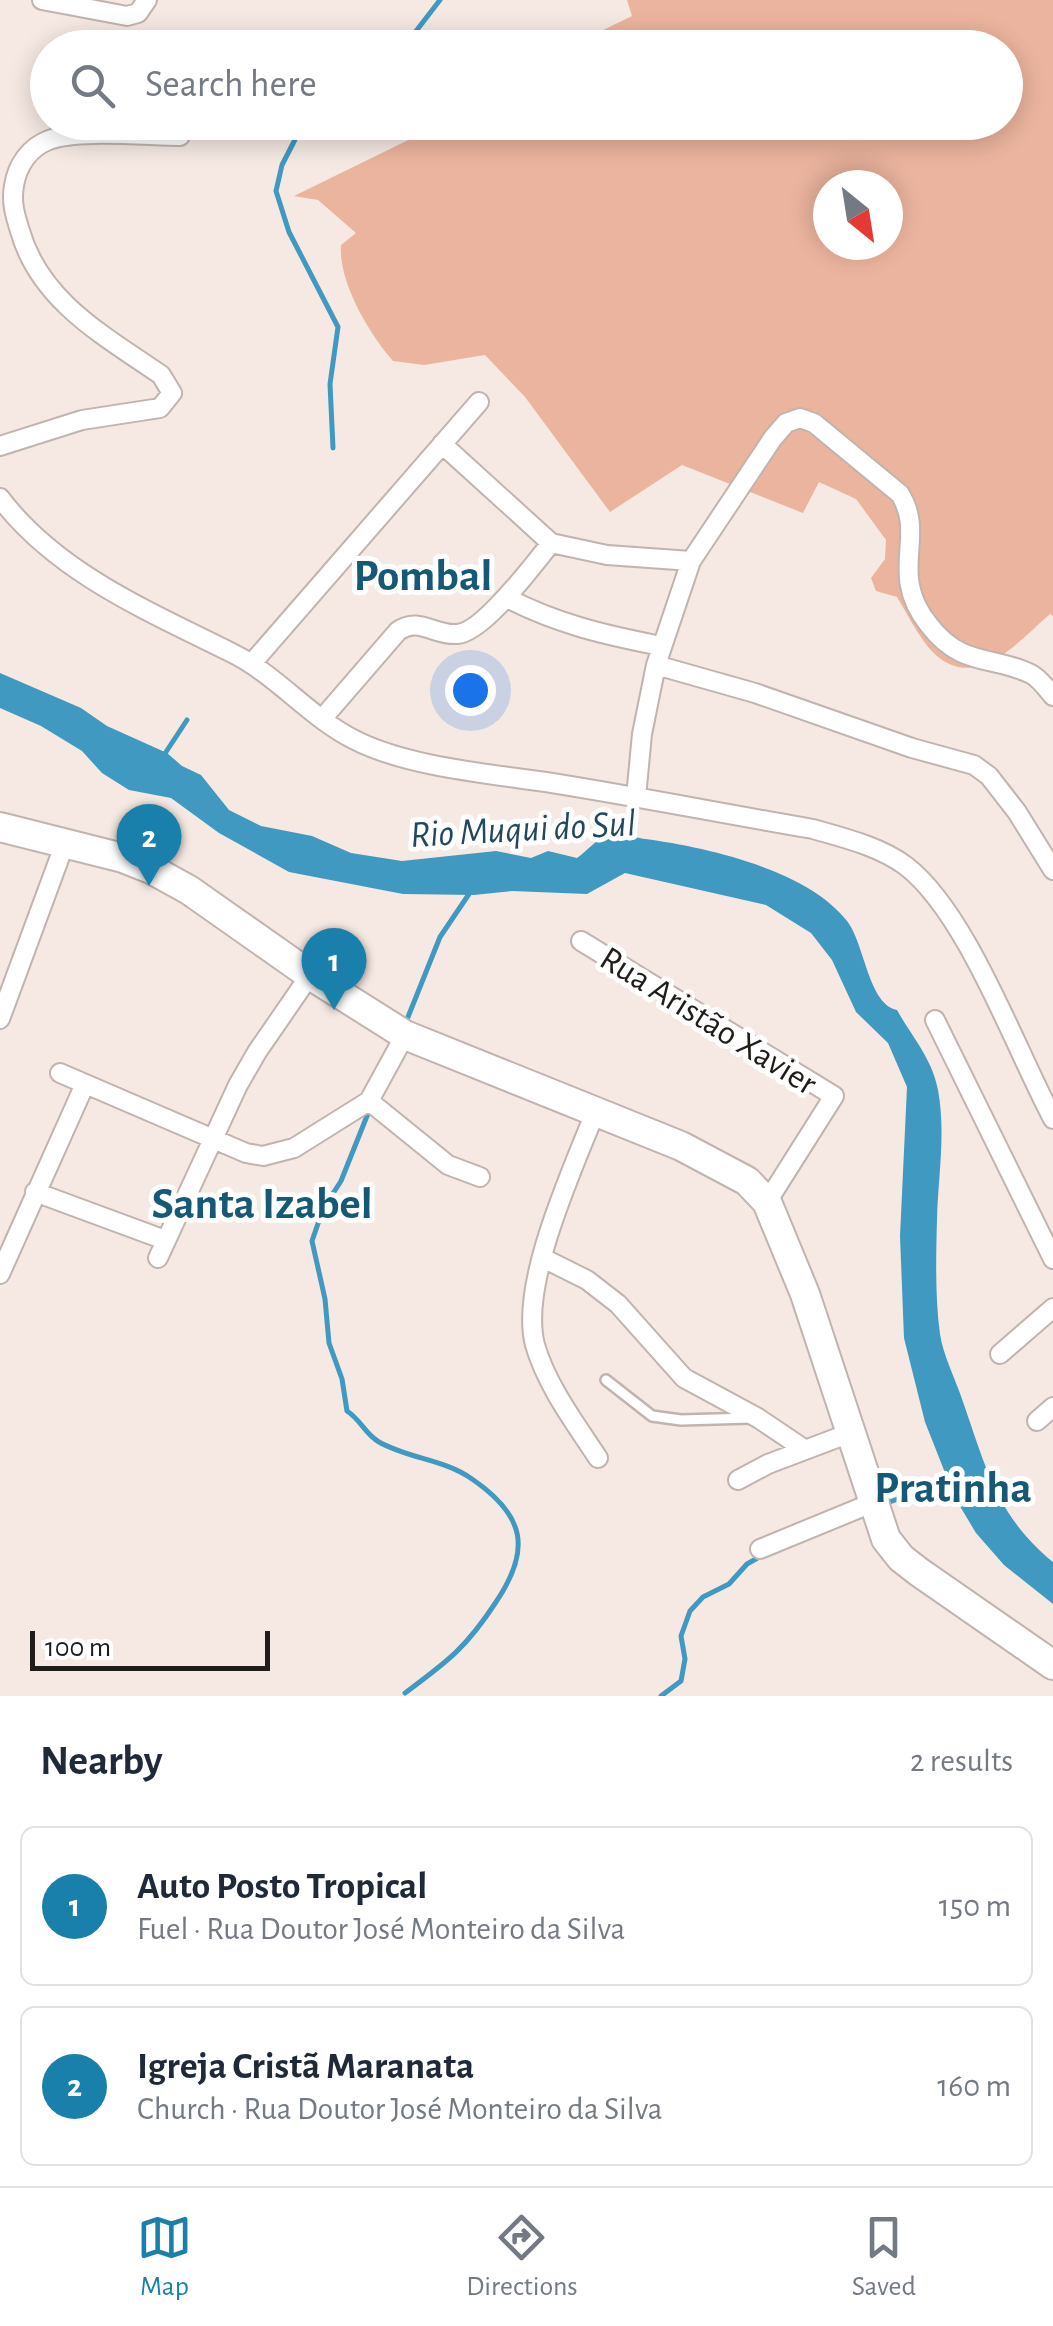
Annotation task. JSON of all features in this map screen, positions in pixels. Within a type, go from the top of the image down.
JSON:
[{"type":"main road","points":[[0,827],[151,869],[189,890],[404,1035],[516,1082],[596,1110],[723,1166],[747,1181],[768,1202],[805,1294],[886,1539],[901,1558],[1053,1665]]},
{"type":"street","points":[[42,0],[126,16],[138,12],[147,0]]},
{"type":"street","points":[[0,446],[82,420],[160,408],[172,393],[161,375],[64,306],[26,255],[12,205],[14,181],[32,148],[49,140]]},
{"type":"street","points":[[245,659],[479,402]]},
{"type":"street","points":[[636,797],[642,734],[658,655],[691,561],[786,423],[800,418],[814,423],[900,494],[908,506],[911,517],[906,566],[910,592],[928,625],[971,658],[1033,675],[1053,696]]},
{"type":"street","points":[[442,444],[551,542],[607,555],[691,561]]},
{"type":"street","points":[[0,498],[49,548],[86,576],[245,659],[354,740],[450,767],[813,829],[850,839],[903,864],[942,905],[1053,1118]]},
{"type":"street","points":[[322,719],[407,625],[456,634],[467,632],[506,598],[551,542]]},
{"type":"street","points":[[506,598],[546,618],[658,655],[754,693],[912,748],[974,765],[1017,812],[1053,870]]},
{"type":"street","points":[[0,1018],[77,847]]},
{"type":"street","name":"Rua Aristão Xavier","points":[[581,940],[834,1096],[768,1202]]},
{"type":"street","points":[[158,1258],[256,1052],[310,975]]},
{"type":"street","points":[[934,1020],[1053,1259]]},
{"type":"street","points":[[60,1073],[246,1152],[276,1154],[294,1148],[369,1101],[404,1035]]},
{"type":"street","points":[[0,1274],[86,1084]]},
{"type":"street","points":[[369,1101],[448,1166],[480,1178]]},
{"type":"street","points":[[596,1110],[543,1258],[531,1310],[536,1348],[559,1398],[598,1458]]},
{"type":"street","points":[[35,1192],[165,1240]]},
{"type":"street","points":[[543,1258],[588,1280],[618,1304],[684,1378],[758,1418],[804,1449]]},
{"type":"street","points":[[1000,1354],[1053,1308]]},
{"type":"street","points":[[1037,1421],[1053,1407]]},
{"type":"street","points":[[738,1480],[804,1449],[850,1433]]},
{"type":"street","points":[[760,1548],[872,1504]]},
{"type":"lane","points":[[606,1380],[644,1412],[664,1419],[758,1418]]},
{"type":"shaded area","points":[[627,0],[1053,0],[1053,616],[1050,614],[1012,648],[983,665],[952,665],[937,656],[897,597],[876,591],[871,578],[885,559],[886,540],[856,499],[819,482],[803,513],[682,465],[610,512],[525,397],[485,355],[424,365],[393,361],[365,322],[344,275],[341,245],[356,233],[318,200],[294,196],[408,140],[1023,140],[1023,30],[603,30],[632,16]]},
{"type":"water","points":[[0,673],[81,708],[107,726],[167,753],[201,775],[229,810],[261,826],[312,836],[351,853],[402,861],[496,851],[531,858],[548,851],[577,858],[603,838],[626,836],[697,848],[754,864],[808,888],[830,903],[853,931],[879,997],[897,1010],[935,1078],[941,1122],[936,1262],[942,1342],[995,1488],[1018,1526],[1053,1562],[1053,1604],[1004,1565],[976,1533],[955,1498],[925,1422],[904,1338],[900,1236],[907,1087],[888,1043],[856,1012],[832,960],[811,933],[766,905],[625,873],[587,894],[512,891],[474,895],[403,894],[289,872],[219,833],[171,798],[129,790],[102,773],[82,751],[41,726],[0,708]]},
{"type":"waterway","points":[[417,30],[440,0]]},
{"type":"waterway","points":[[295,140],[282,165],[276,191],[289,232],[338,327],[330,384],[333,448]]},
{"type":"waterway","points":[[164,755],[187,720]]},
{"type":"waterway","points":[[406,1022],[440,937],[469,894]]},
{"type":"waterway","points":[[371,1106],[312,1241],[325,1299],[329,1343],[342,1379],[347,1411],[379,1442],[461,1472],[490,1493],[513,1520],[518,1550],[507,1583],[475,1631],[455,1653],[405,1693]]},
{"type":"waterway","points":[[884,1504],[953,1479]]},
{"type":"waterway","points":[[661,1696],[681,1681],[685,1659],[681,1636],[690,1611],[703,1597],[729,1584],[747,1564],[763,1555]]},
{"type":"place","name":"Igreja Cristã Maranata","points":[[149,886]]},
{"type":"place","name":"Auto Posto Tropical","points":[[334,1010]]},
{"type":"district","name":"Pombal","points":[[423,574]]},
{"type":"district","name":"Santa Izabel","points":[[262,1202]]},
{"type":"district","name":"Pratinha","points":[[953,1486]]},
{"type":"water label","name":"Rio Muqui do Sul","points":[[523,828]]}]
